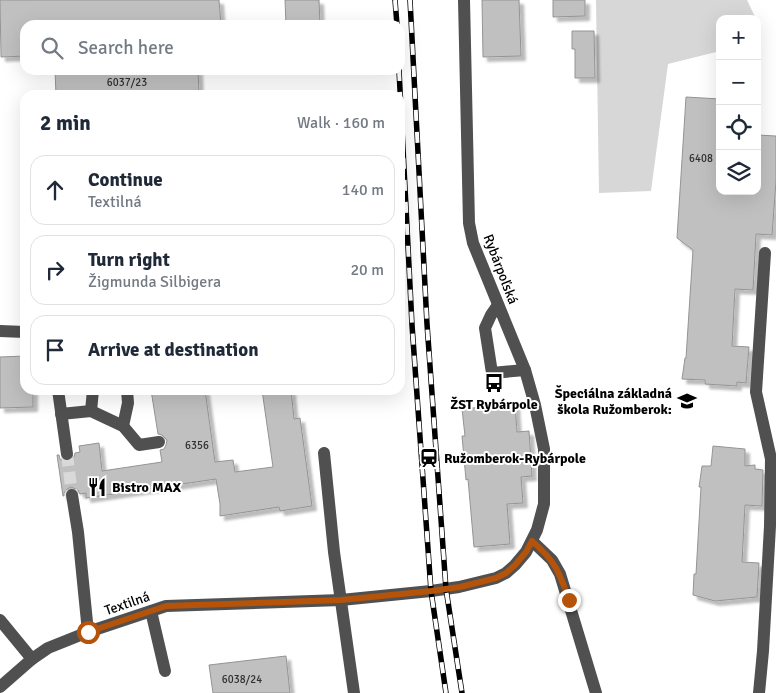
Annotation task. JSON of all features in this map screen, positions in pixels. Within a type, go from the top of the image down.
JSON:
[{"type":"street","name":"Rybárpoľská","points":[[464,0],[469,222],[473,243],[525,370],[535,405],[544,449],[544,504],[538,530],[532,541]]},
{"type":"street","points":[[759,693],[770,526],[770,459],[756,392],[765,253]]},
{"type":"street","points":[[498,305],[485,328],[492,373],[525,370]]},
{"type":"street","points":[[0,331],[20,332]]},
{"type":"street","points":[[59,395],[67,454]]},
{"type":"street","points":[[91,411],[93,395]]},
{"type":"street","points":[[123,426],[128,403],[127,395]]},
{"type":"street","points":[[61,414],[91,411],[123,426],[139,445],[159,442]]},
{"type":"street","points":[[324,453],[354,693]]},
{"type":"street","points":[[72,495],[78,532],[88,632]]},
{"type":"street","points":[[532,541],[552,560],[560,574],[596,693]]},
{"type":"street","name":"Textilná","points":[[0,687],[32,659],[48,648],[88,632],[166,606],[341,600],[446,589],[496,578],[506,573],[526,552],[532,541]]},
{"type":"street","points":[[151,611],[165,671]]},
{"type":"street","points":[[0,620],[32,659]]},
{"type":"shaded area","points":[[596,0],[747,0],[754,15],[716,15],[716,52],[668,64],[651,191],[599,193]]},
{"type":"building","points":[[0,0],[219,0],[221,20],[20,20],[20,56],[1,57]]},
{"type":"building","points":[[285,0],[319,0],[320,20],[286,20]]},
{"type":"building","points":[[482,0],[519,0],[521,56],[483,57]]},
{"type":"building","points":[[553,0],[585,0],[585,16],[553,17]]},
{"type":"building","points":[[572,31],[594,31],[595,78],[575,78],[575,49],[572,49]]},
{"type":"building","points":[[55,75],[198,75],[199,90],[56,90]]},
{"type":"building","points":[[686,97],[716,99],[716,195],[761,195],[761,135],[776,136],[776,181],[772,235],[756,234],[753,290],[735,289],[732,346],[749,347],[746,383],[737,382],[737,386],[705,384],[705,380],[682,379],[686,358],[693,250],[677,238]]},
{"type":"building","points":[[20,356],[20,395],[33,395],[33,407],[0,408],[0,357]]},
{"type":"building","points":[[152,395],[206,395],[215,462],[233,460],[235,472],[273,467],[263,395],[292,395],[294,419],[300,418],[312,506],[280,511],[279,507],[220,516],[216,479],[86,498],[86,493],[80,494],[78,490],[71,487],[67,489],[63,496],[57,455],[59,455],[60,459],[69,462],[75,453],[80,452],[79,446],[99,443],[102,471],[162,462],[160,450],[164,449],[167,440],[158,434]]},
{"type":"building","points":[[515,404],[517,432],[529,431],[532,476],[521,477],[523,503],[507,504],[510,544],[474,547],[462,436],[465,436],[462,409]]},
{"type":"building","points":[[713,446],[745,449],[745,466],[755,465],[755,469],[763,470],[762,506],[745,505],[742,562],[759,563],[757,597],[715,601],[693,595],[701,487],[699,487],[702,466],[711,466]]},
{"type":"building","points":[[286,656],[290,693],[213,693],[209,665]]},
{"type":"tunnel","points":[[67,454],[72,495]]},
{"type":"railway","points":[[395,0],[397,20]]},
{"type":"railway","points":[[410,0],[427,324],[446,589],[462,693]]},
{"type":"railway","points":[[399,75],[400,90]]},
{"type":"railway","points":[[405,188],[412,325],[431,591],[446,693]]},
{"type":"place","name":"ŽST Rybárpole","points":[[494,383]]},
{"type":"place","name":"Špeciálna základná škola Ružomberok:","points":[[687,401]]},
{"type":"place","name":"Ružomberok-Rybárpole","points":[[429,458]]},
{"type":"place","name":"Bistro MAX","points":[[97,487]]},
{"type":"route","points":[[88,632],[166,606],[341,600],[460,587],[496,578],[506,573],[526,552],[532,541],[552,560],[560,574],[569,600]]}]
